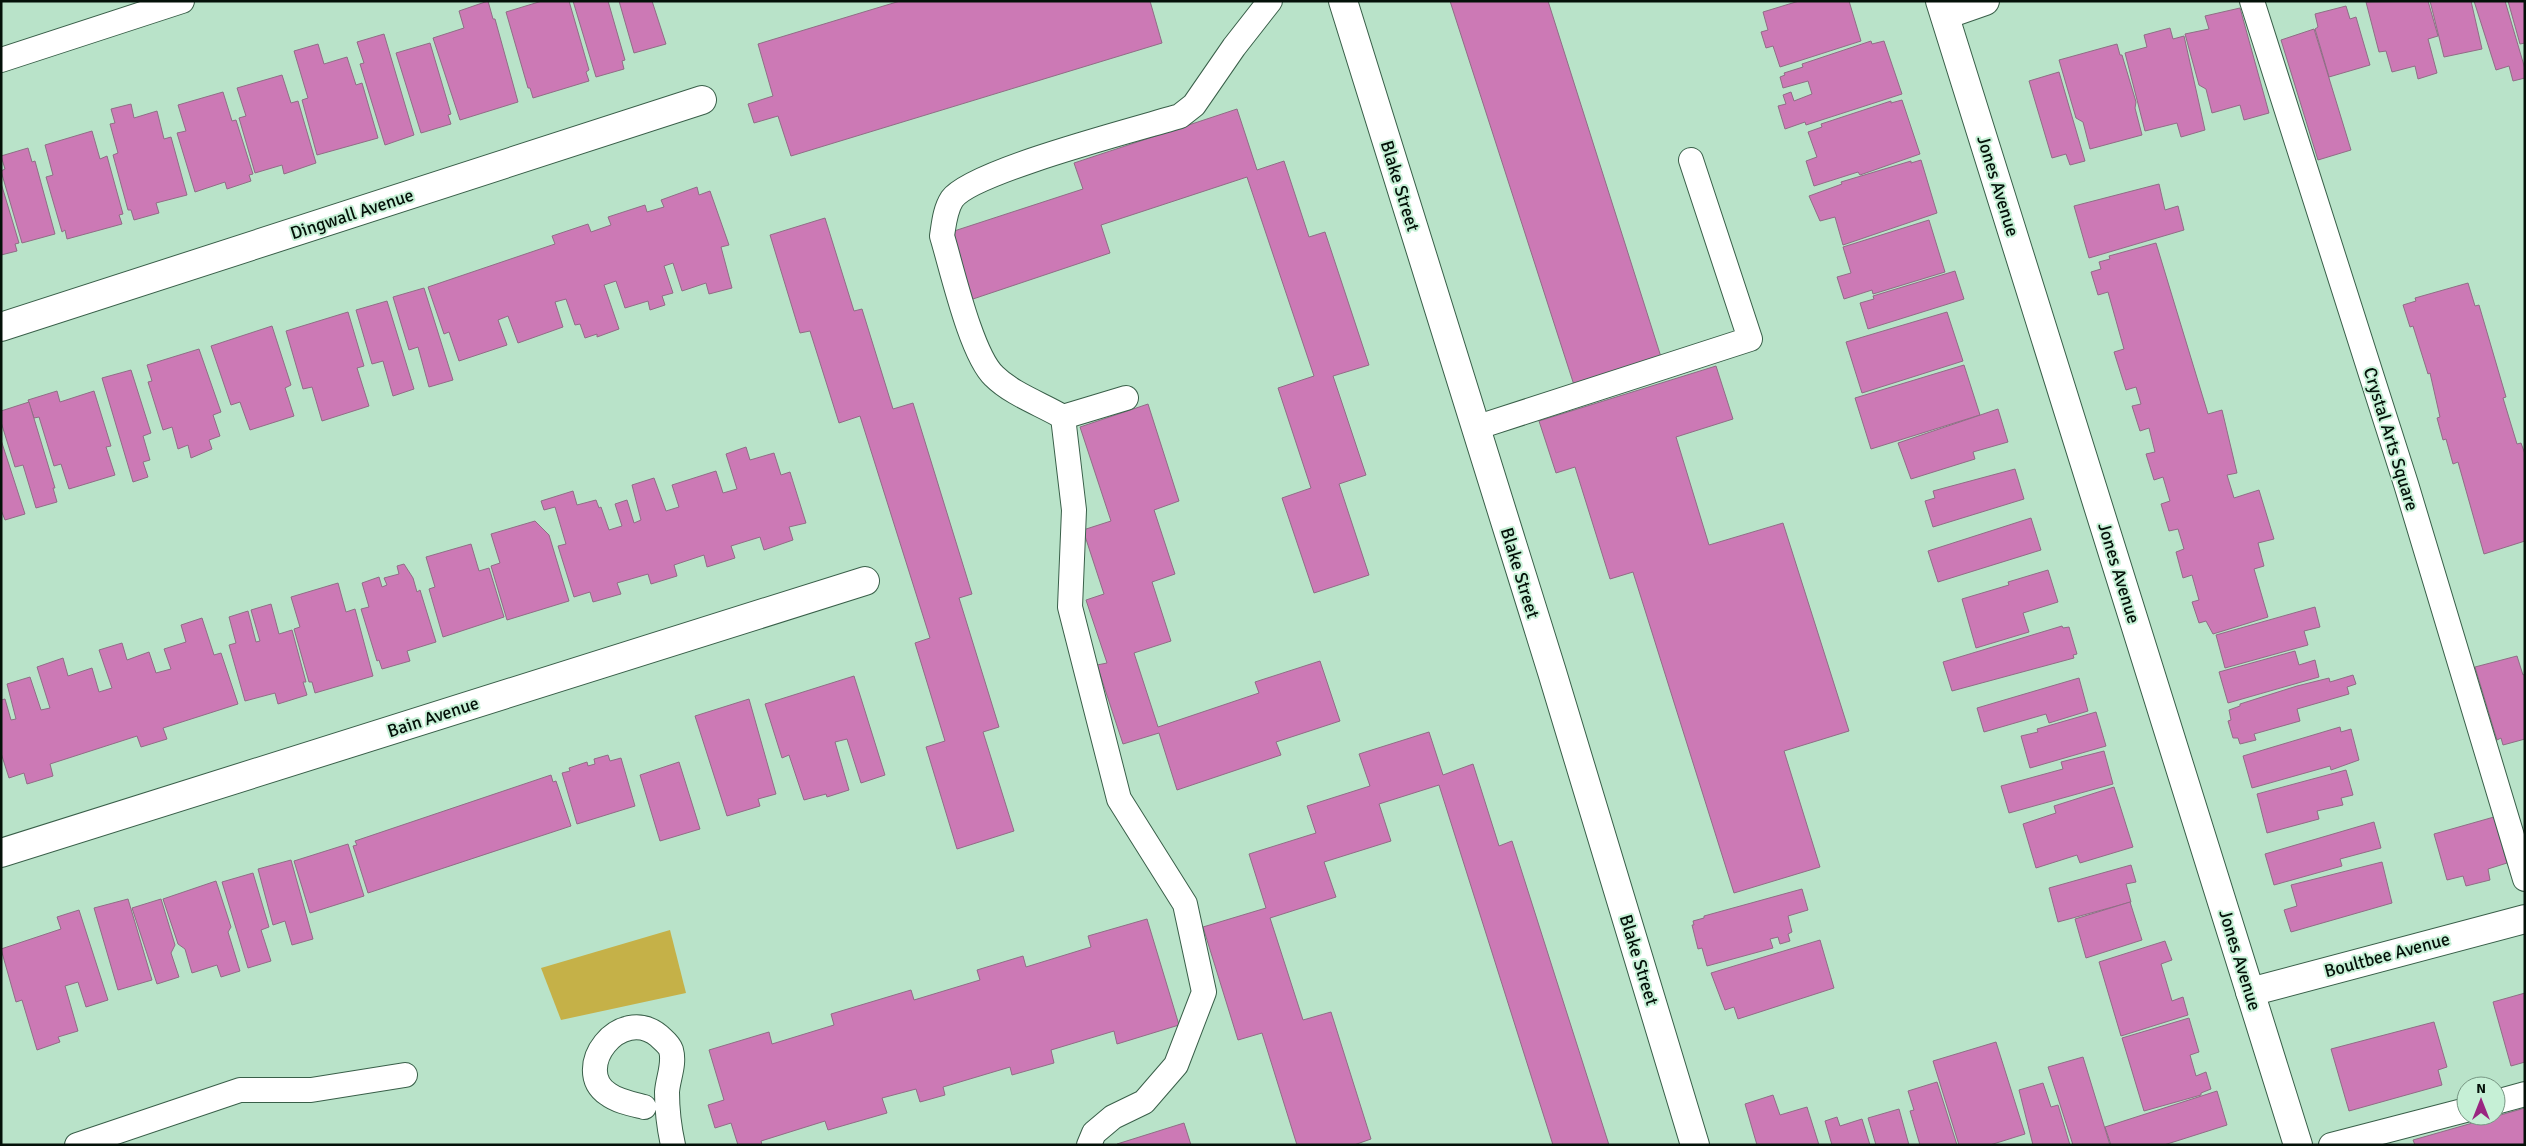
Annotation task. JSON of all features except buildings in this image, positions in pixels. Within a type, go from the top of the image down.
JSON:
[{"type":"street","name":"Blake Street","points":[[1343,1],[1695,1145]]},
{"type":"street","points":[[1943,8],[1985,1]]},
{"type":"street","name":"Jones Avenue","points":[[1943,8],[2298,1145]]},
{"type":"street","name":"Dingwall Avenue","points":[[1,327],[702,100]]},
{"type":"street","name":"Bain Avenue","points":[[1,853],[865,581]]},
{"type":"street","name":"Boultbee Avenue","points":[[2250,992],[2525,919]]},
{"type":"lane","points":[[1,60],[182,1]]},
{"type":"lane","points":[[1126,398],[1063,417],[994,376],[979,356],[942,236],[944,216],[952,199],[964,189],[1000,171],[1180,116],[1194,105],[1234,47],[1270,1]]},
{"type":"lane","name":"Crystal Arts Square","points":[[2252,1],[2406,484],[2525,879]]},
{"type":"lane","points":[[1475,428],[1750,339],[1691,160]]},
{"type":"lane","points":[[1063,417],[1074,510],[1070,607],[1119,799],[1185,904],[1204,992],[1176,1066],[1144,1102],[1113,1117],[1094,1133],[1089,1145]]},
{"type":"lane","points":[[644,1107],[607,1094],[599,1085],[596,1075],[596,1060],[600,1048],[613,1035],[626,1028],[640,1028],[654,1033],[670,1049],[671,1068],[667,1090],[668,1122],[673,1145]]},
{"type":"lane","points":[[77,1145],[240,1090],[311,1090],[405,1075]]},
{"type":"lane","points":[[2506,1099],[2525,1094]]},
{"type":"lane","points":[[2331,1145],[2456,1113]]},
{"type":"shaded area","points":[[670,930],[686,993],[561,1020],[541,968]]}]
